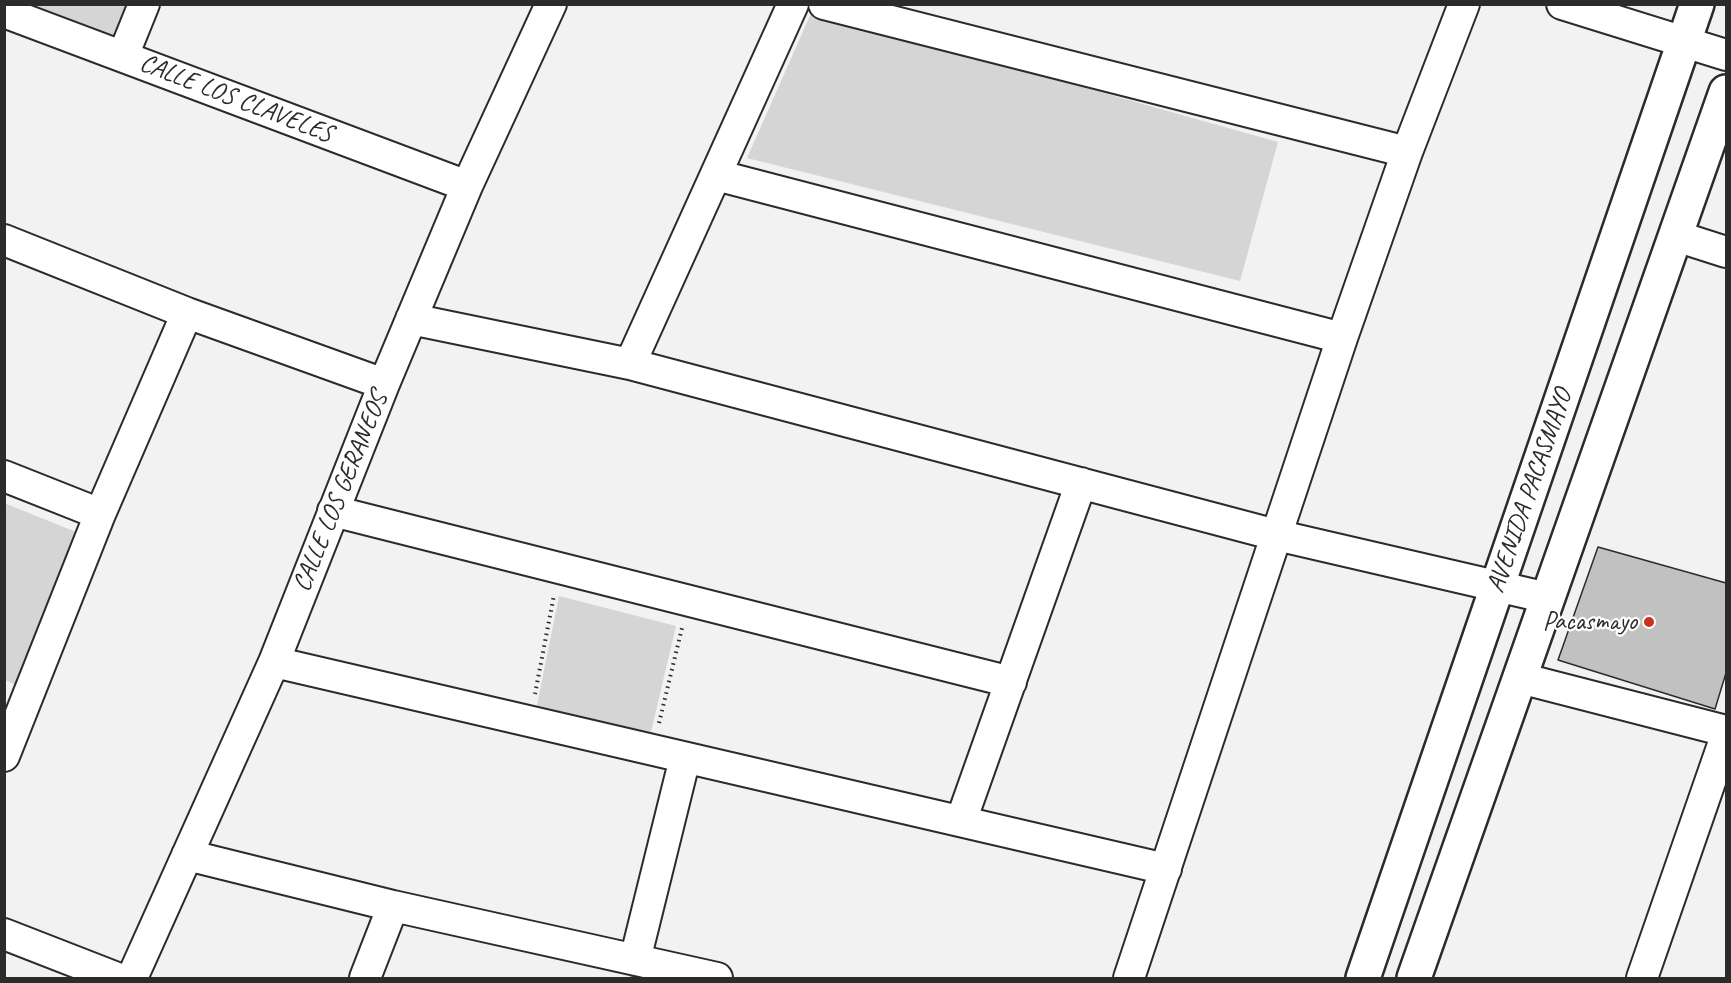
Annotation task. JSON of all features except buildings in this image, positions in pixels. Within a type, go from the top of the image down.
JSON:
[{"type":"main road","name":"AVENIDA PACASMAYO","points":[[1363,978],[1697,4]]},
{"type":"main road","name":"AVENIDA PACASMAYO","points":[[1414,978],[1726,92]]},
{"type":"street","points":[[123,56],[144,4]]},
{"type":"street","name":"CALLE LOS GERANEOS","points":[[132,978],[274,662],[384,384],[467,186],[551,4]]},
{"type":"street","points":[[630,364],[793,4]]},
{"type":"street","points":[[824,4],[1407,152]]},
{"type":"street","points":[[1129,978],[1342,338],[1407,152],[1464,4]]},
{"type":"street","points":[[1562,4],[1726,56]]},
{"type":"street","name":"CALLE LOS CLAVELES","points":[[4,12],[467,186]]},
{"type":"street","points":[[716,175],[1342,338]]},
{"type":"street","points":[[1676,236],[1726,252]]},
{"type":"street","points":[[4,240],[188,313],[384,384]]},
{"type":"street","points":[[4,756],[13,710],[188,313]]},
{"type":"street","points":[[411,320],[630,364],[1276,535],[1548,598]]},
{"type":"street","points":[[4,477],[100,514]]},
{"type":"street","points":[[961,821],[1082,483]]},
{"type":"street","points":[[333,511],[1011,682]]},
{"type":"street","points":[[274,662],[1166,869]]},
{"type":"street","points":[[1520,678],[1726,733],[1641,978]]},
{"type":"street","points":[[635,960],[685,758]]},
{"type":"street","points":[[187,855],[393,906],[715,978]]},
{"type":"street","points":[[365,978],[393,906]]},
{"type":"street","points":[[4,934],[117,978]]},
{"type":"path","points":[[530,722],[560,568]]},
{"type":"path","points":[[653,750],[689,601]]},
{"type":"shaded area","points":[[18,5],[155,5],[137,50]]},
{"type":"shaded area","points":[[812,11],[1278,142],[1240,281],[747,158]]},
{"type":"shaded area","points":[[4,503],[76,532],[16,685],[5,680]]},
{"type":"shaded area","points":[[559,596],[676,626],[651,732],[536,710]]},
{"type":"place","name":"Pacasmayo","points":[[1649,622]]}]
